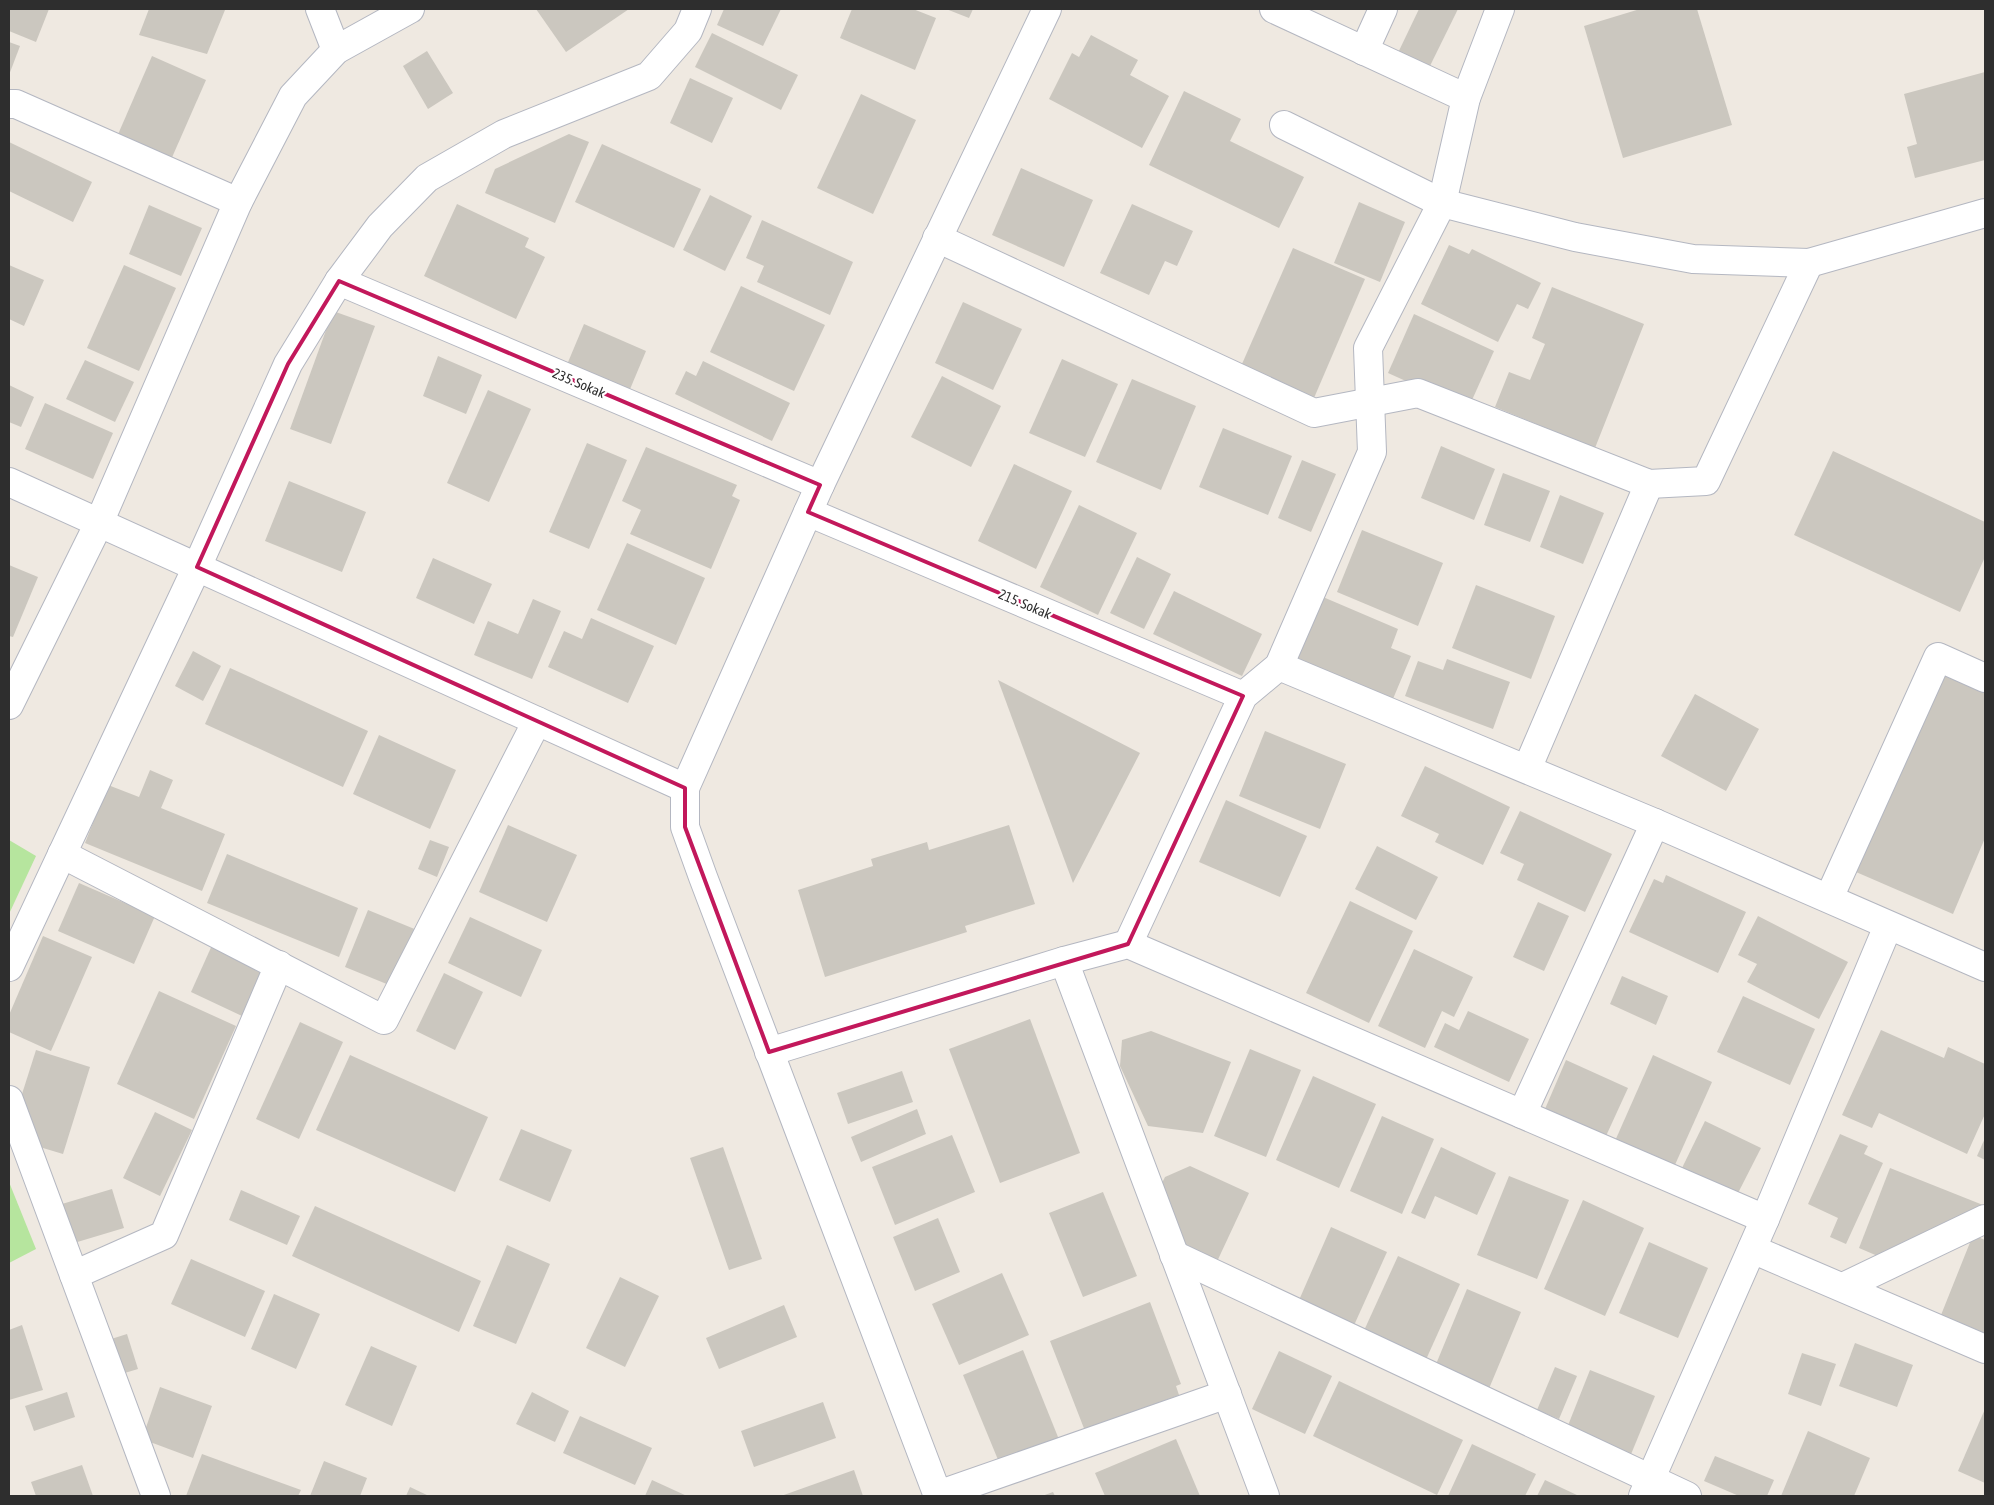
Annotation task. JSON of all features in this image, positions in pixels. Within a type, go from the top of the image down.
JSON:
[{"type":"street","points":[[320,9],[336,50]]},
{"type":"street","points":[[9,704],[99,523],[238,202],[293,96],[336,50],[410,9]]},
{"type":"street","points":[[9,967],[197,567],[288,364],[339,281],[380,226],[426,178],[504,134],[649,76],[688,31],[698,9]]},
{"type":"street","points":[[1047,9],[820,485],[685,788],[685,827],[938,1496],[1227,1394]]},
{"type":"street","points":[[1274,9],[1466,98]]},
{"type":"street","points":[[1364,51],[1383,9]]},
{"type":"street","points":[[1128,944],[1243,696],[1279,666],[1372,452],[1368,348],[1442,203],[1466,98],[1500,9]]},
{"type":"street","points":[[9,104],[16,104],[238,202]]},
{"type":"street","points":[[1284,125],[1442,203],[1575,237],[1693,259],[1809,263],[1985,213]]},
{"type":"street","points":[[937,238],[1314,413],[1418,393],[1649,484],[1706,481],[1809,263]]},
{"type":"street","name":"235. Sokak","points":[[339,281],[820,485]]},
{"type":"street","points":[[9,482],[685,788]]},
{"type":"street","points":[[1527,769],[1649,484]]},
{"type":"street","name":"215. Sokak","points":[[808,512],[1243,696]]},
{"type":"street","points":[[1829,898],[1938,657],[1985,678]]},
{"type":"street","points":[[1279,666],[1655,823],[1985,967]]},
{"type":"street","points":[[62,854],[384,1020],[537,721]]},
{"type":"street","points":[[1522,1114],[1655,823]]},
{"type":"street","points":[[1647,1488],[1765,1219],[1888,926]]},
{"type":"street","points":[[769,1052],[1064,961],[1128,944],[1765,1219]]},
{"type":"street","points":[[1064,961],[1265,1496]]},
{"type":"street","points":[[74,1275],[164,1235],[280,965]]},
{"type":"street","points":[[9,1100],[156,1496]]},
{"type":"street","points":[[1843,1287],[1985,1219]]},
{"type":"street","points":[[1752,1248],[1985,1349]]},
{"type":"street","points":[[1174,1255],[1647,1488],[1687,1496]]},
{"type":"highlighted area","points":[[339,281],[820,485],[808,512],[1243,696],[1128,944],[769,1052],[685,827],[685,788],[197,567],[288,364]]},
{"type":"green space","points":[[9,840],[36,856],[9,914]]},
{"type":"green space","points":[[9,1182],[36,1249],[9,1263]]},
{"type":"building","points":[[9,9],[49,9],[36,42],[9,31]]},
{"type":"building","points":[[149,9],[225,10],[207,54],[139,35]]},
{"type":"building","points":[[536,9],[629,9],[566,52]]},
{"type":"building","points":[[724,9],[781,9],[763,46],[717,25]]},
{"type":"building","points":[[852,9],[913,9],[936,18],[915,70],[840,38]]},
{"type":"building","points":[[946,9],[973,9],[969,18]]},
{"type":"building","points":[[1419,9],[1458,9],[1427,72],[1396,57]]},
{"type":"building","points":[[1640,9],[1697,9],[1732,125],[1623,158],[1584,26]]},
{"type":"building","points":[[712,33],[798,75],[781,110],[695,67]]},
{"type":"building","points":[[1091,35],[1138,60],[1130,75],[1169,96],[1142,148],[1049,99],[1072,53],[1079,57]]},
{"type":"building","points":[[9,42],[20,46],[9,75]]},
{"type":"building","points":[[427,51],[453,93],[428,109],[403,66]]},
{"type":"building","points":[[152,56],[206,80],[170,162],[116,139]]},
{"type":"building","points":[[1985,72],[1985,160],[1915,178],[1907,147],[1917,144],[1904,94]]},
{"type":"building","points":[[690,78],[733,98],[712,143],[670,123]]},
{"type":"building","points":[[1184,91],[1241,119],[1230,141],[1304,177],[1279,228],[1149,165]]},
{"type":"building","points":[[861,94],[916,120],[873,214],[817,188]]},
{"type":"building","points":[[569,134],[589,142],[555,223],[485,193],[495,169]]},
{"type":"building","points":[[9,142],[92,182],[73,222],[9,191]]},
{"type":"building","points":[[602,144],[701,189],[674,248],[575,202]]},
{"type":"building","points":[[1021,168],[1093,200],[1064,267],[992,235]]},
{"type":"building","points":[[710,195],[752,216],[725,271],[683,250]]},
{"type":"building","points":[[1359,202],[1405,222],[1380,282],[1334,263]]},
{"type":"building","points":[[457,204],[529,238],[525,247],[545,257],[516,319],[424,276]]},
{"type":"building","points":[[1132,204],[1193,231],[1177,266],[1165,261],[1149,295],[1100,273]]},
{"type":"building","points":[[149,205],[202,228],[181,276],[129,254]]},
{"type":"building","points":[[762,220],[853,262],[830,315],[757,282],[764,266],[746,258]]},
{"type":"building","points":[[1449,245],[1469,254],[1472,249],[1541,283],[1528,309],[1517,304],[1498,342],[1421,304]]},
{"type":"building","points":[[1293,248],[1365,279],[1311,405],[1238,373]]},
{"type":"building","points":[[9,265],[44,280],[24,326],[9,319]]},
{"type":"building","points":[[124,265],[176,288],[139,371],[87,348]]},
{"type":"building","points":[[741,286],[825,325],[794,391],[710,352]]},
{"type":"building","points":[[1552,287],[1644,324],[1595,448],[1495,407],[1509,372],[1530,380],[1545,344],[1532,338]]},
{"type":"building","points":[[963,302],[1022,329],[993,390],[935,363]]},
{"type":"building","points":[[333,311],[375,326],[331,444],[290,429]]},
{"type":"building","points":[[1414,314],[1494,351],[1468,409],[1388,373]]},
{"type":"building","points":[[584,324],[646,351],[628,394],[566,367]]},
{"type":"building","points":[[438,356],[482,375],[466,414],[423,396]]},
{"type":"building","points":[[1062,359],[1118,384],[1085,457],[1029,433]]},
{"type":"building","points":[[85,360],[134,382],[115,422],[66,399]]},
{"type":"building","points":[[703,361],[790,403],[772,441],[675,394],[686,371],[696,376]]},
{"type":"building","points":[[942,376],[1001,406],[971,467],[911,437]]},
{"type":"building","points":[[1132,379],[1196,406],[1161,490],[1096,462]]},
{"type":"building","points":[[9,385],[34,397],[21,427],[9,422]]},
{"type":"building","points":[[488,390],[531,409],[489,502],[447,483]]},
{"type":"building","points":[[45,403],[113,433],[93,479],[25,449]]},
{"type":"building","points":[[1223,428],[1292,456],[1268,515],[1199,487]]},
{"type":"building","points":[[587,443],[627,460],[589,549],[549,532]]},
{"type":"building","points":[[1441,446],[1495,469],[1474,520],[1421,498]]},
{"type":"building","points":[[646,447],[737,485],[732,496],[740,500],[711,569],[630,534],[641,510],[622,501]]},
{"type":"building","points":[[1833,451],[1985,522],[1985,557],[1960,612],[1794,535]]},
{"type":"building","points":[[1302,460],[1336,474],[1311,532],[1278,518]]},
{"type":"building","points":[[1014,464],[1072,491],[1036,569],[978,541]]},
{"type":"building","points":[[1503,473],[1550,491],[1530,542],[1484,525]]},
{"type":"building","points":[[289,481],[366,512],[342,572],[265,541]]},
{"type":"building","points":[[1560,495],[1604,513],[1583,564],[1540,547]]},
{"type":"building","points":[[1079,505],[1137,533],[1098,615],[1040,587]]},
{"type":"building","points":[[1362,530],[1443,563],[1418,626],[1337,592]]},
{"type":"building","points":[[627,543],[705,578],[676,645],[597,610]]},
{"type":"building","points":[[1137,557],[1171,574],[1144,629],[1110,613]]},
{"type":"building","points":[[433,558],[492,584],[474,624],[416,598]]},
{"type":"building","points":[[9,565],[38,577],[13,637],[9,636]]},
{"type":"building","points":[[1476,585],[1555,616],[1531,679],[1452,648]]},
{"type":"building","points":[[1174,591],[1262,634],[1242,676],[1153,634]]},
{"type":"building","points":[[1323,597],[1398,629],[1391,648],[1411,656],[1390,706],[1294,666]]},
{"type":"building","points":[[533,599],[561,611],[532,679],[474,655],[488,621],[518,634]]},
{"type":"building","points":[[591,618],[654,646],[628,703],[548,667],[564,631],[582,639]]},
{"type":"building","points":[[193,651],[221,666],[203,701],[175,686]]},
{"type":"building","points":[[1447,659],[1510,682],[1493,729],[1405,696],[1418,661],[1443,670]]},
{"type":"building","points":[[230,668],[368,731],[343,787],[205,724]]},
{"type":"building","points":[[1943,671],[1985,689],[1985,838],[1953,914],[1856,872]]},
{"type":"building","points":[[998,680],[1140,753],[1073,883]]},
{"type":"building","points":[[1695,694],[1759,729],[1726,791],[1661,756]]},
{"type":"building","points":[[1265,731],[1346,764],[1320,829],[1239,796]]},
{"type":"building","points":[[379,735],[456,770],[430,829],[353,794]]},
{"type":"building","points":[[1425,766],[1510,807],[1483,865],[1435,842],[1439,834],[1401,816]]},
{"type":"building","points":[[150,770],[173,780],[161,808],[225,834],[202,891],[85,843],[108,785],[139,797]]},
{"type":"building","points":[[1226,800],[1307,836],[1280,897],[1199,862]]},
{"type":"building","points":[[1520,811],[1612,854],[1585,912],[1517,880],[1524,864],[1500,853]]},
{"type":"building","points":[[508,825],[577,855],[547,922],[479,892]]},
{"type":"building","points":[[1009,825],[1035,904],[965,926],[967,932],[825,977],[798,890],[873,866],[871,859],[927,842],[929,850]]},
{"type":"building","points":[[430,840],[449,847],[437,877],[418,869]]},
{"type":"building","points":[[1377,846],[1438,877],[1416,920],[1355,889]]},
{"type":"building","points":[[227,854],[358,908],[339,957],[207,903]]},
{"type":"building","points":[[1666,875],[1746,912],[1718,973],[1629,932],[1654,879],[1663,883]]},
{"type":"building","points":[[79,883],[155,916],[134,964],[58,931]]},
{"type":"building","points":[[1350,901],[1413,931],[1369,1023],[1306,993]]},
{"type":"building","points":[[1538,902],[1569,916],[1544,971],[1513,957]]},
{"type":"building","points":[[368,910],[417,930],[394,987],[345,967]]},
{"type":"building","points":[[1758,916],[1848,962],[1819,1019],[1747,982],[1757,964],[1738,955]]},
{"type":"building","points":[[470,917],[542,950],[521,997],[448,963]]},
{"type":"building","points":[[43,936],[92,957],[51,1051],[9,1032],[9,1015]]},
{"type":"building","points":[[213,943],[265,966],[242,1016],[191,992]]},
{"type":"building","points":[[1414,949],[1473,977],[1454,1017],[1442,1011],[1425,1048],[1378,1026]]},
{"type":"building","points":[[444,973],[483,992],[455,1050],[416,1031]]},
{"type":"building","points":[[1622,976],[1668,996],[1656,1025],[1610,1004]]},
{"type":"building","points":[[159,991],[236,1026],[194,1119],[117,1084]]},
{"type":"building","points":[[1743,996],[1815,1029],[1790,1085],[1717,1052]]},
{"type":"building","points":[[1468,1011],[1529,1039],[1509,1082],[1434,1047],[1445,1023],[1459,1030]]},
{"type":"building","points":[[1030,1019],[1080,1153],[1000,1183],[949,1049]]},
{"type":"building","points":[[300,1022],[343,1042],[299,1139],[256,1119]]},
{"type":"building","points":[[1881,1030],[1944,1058],[1948,1047],[1985,1064],[1985,1114],[1967,1154],[1879,1113],[1872,1128],[1842,1115]]},
{"type":"building","points":[[1151,1031],[1231,1062],[1203,1133],[1148,1126],[1120,1066],[1122,1040]]},
{"type":"building","points":[[1250,1049],[1301,1070],[1266,1157],[1214,1136]]},
{"type":"building","points":[[36,1050],[90,1067],[63,1154],[33,1145],[22,1094]]},
{"type":"building","points":[[350,1055],[488,1117],[455,1192],[316,1130]]},
{"type":"building","points":[[1653,1055],[1712,1082],[1674,1167],[1615,1141]]},
{"type":"building","points":[[1566,1060],[1628,1088],[1606,1136],[1545,1109]]},
{"type":"building","points":[[902,1071],[913,1102],[848,1124],[837,1093]]},
{"type":"building","points":[[1313,1076],[1376,1104],[1339,1188],[1276,1160]]},
{"type":"building","points":[[917,1109],[926,1134],[861,1162],[851,1137]]},
{"type":"building","points":[[155,1112],[192,1130],[160,1196],[123,1178]]},
{"type":"building","points":[[1382,1116],[1434,1139],[1402,1214],[1350,1191]]},
{"type":"building","points":[[1705,1121],[1761,1148],[1737,1195],[1682,1168]]},
{"type":"building","points":[[521,1129],[572,1150],[550,1202],[499,1180]]},
{"type":"building","points":[[1840,1134],[1868,1146],[1864,1154],[1883,1163],[1846,1244],[1830,1237],[1838,1218],[1808,1204]]},
{"type":"building","points":[[952,1135],[975,1192],[895,1225],[872,1167]]},
{"type":"building","points":[[1985,1138],[1985,1160],[1977,1156]]},
{"type":"building","points":[[723,1147],[762,1259],[729,1270],[690,1158]]},
{"type":"building","points":[[1441,1147],[1496,1173],[1477,1215],[1435,1196],[1425,1219],[1411,1213]]},
{"type":"building","points":[[1190,1166],[1249,1193],[1214,1268],[1173,1248],[1156,1195],[1165,1177]]},
{"type":"building","points":[[1890,1168],[1983,1205],[1880,1257],[1859,1248]]},
{"type":"building","points":[[1509,1176],[1569,1200],[1537,1279],[1477,1255]]},
{"type":"building","points":[[112,1189],[124,1228],[74,1243],[62,1204]]},
{"type":"building","points":[[241,1190],[300,1216],[287,1245],[229,1220]]},
{"type":"building","points":[[1103,1192],[1137,1276],[1083,1297],[1049,1213]]},
{"type":"building","points":[[1583,1200],[1644,1228],[1605,1316],[1544,1289]]},
{"type":"building","points":[[315,1206],[481,1281],[459,1332],[292,1256]]},
{"type":"building","points":[[938,1218],[960,1272],[915,1291],[893,1237]]},
{"type":"building","points":[[1331,1227],[1387,1252],[1351,1332],[1296,1307]]},
{"type":"building","points":[[1973,1235],[1985,1240],[1985,1340],[1939,1320]]},
{"type":"building","points":[[1649,1242],[1708,1268],[1678,1338],[1619,1313]]},
{"type":"building","points":[[507,1245],[550,1264],[516,1344],[473,1326]]},
{"type":"building","points":[[1398,1256],[1460,1284],[1424,1364],[1362,1335]]},
{"type":"building","points":[[191,1259],[265,1291],[245,1337],[171,1304]]},
{"type":"building","points":[[1002,1273],[1029,1335],[959,1365],[932,1304]]},
{"type":"building","points":[[620,1277],[659,1296],[625,1367],[586,1348]]},
{"type":"building","points":[[1467,1289],[1521,1312],[1488,1391],[1434,1369]]},
{"type":"building","points":[[274,1294],[320,1314],[296,1369],[251,1349]]},
{"type":"building","points":[[1150,1302],[1181,1384],[1176,1386],[1179,1395],[1085,1431],[1050,1341]]},
{"type":"building","points":[[784,1305],[797,1337],[719,1369],[706,1338]]},
{"type":"building","points":[[22,1325],[43,1390],[9,1400],[9,1330]]},
{"type":"building","points":[[127,1334],[138,1369],[118,1375],[108,1340]]},
{"type":"building","points":[[1855,1343],[1913,1365],[1897,1407],[1839,1386]]},
{"type":"building","points":[[371,1346],[417,1366],[392,1426],[345,1405]]},
{"type":"building","points":[[1023,1350],[1060,1442],[1001,1467],[963,1375]]},
{"type":"building","points":[[1279,1351],[1332,1376],[1305,1434],[1252,1409]]},
{"type":"building","points":[[1802,1353],[1836,1364],[1821,1406],[1788,1394]]},
{"type":"building","points":[[1555,1367],[1577,1376],[1559,1419],[1537,1410]]},
{"type":"building","points":[[1590,1370],[1655,1396],[1627,1464],[1563,1438]]},
{"type":"building","points":[[1339,1381],[1463,1440],[1437,1495],[1313,1436]]},
{"type":"building","points":[[160,1387],[212,1406],[193,1458],[142,1439]]},
{"type":"building","points":[[67,1392],[75,1417],[34,1431],[25,1406]]},
{"type":"building","points":[[532,1392],[569,1411],[555,1442],[516,1424]]},
{"type":"building","points":[[823,1402],[836,1438],[754,1467],[741,1431]]},
{"type":"building","points":[[1985,1409],[1985,1483],[1958,1471]]},
{"type":"building","points":[[580,1416],[652,1448],[635,1485],[563,1453]]},
{"type":"building","points":[[1808,1431],[1870,1458],[1854,1496],[1781,1496]]},
{"type":"building","points":[[1176,1439],[1200,1496],[1105,1496],[1095,1473]]},
{"type":"building","points":[[1472,1444],[1536,1474],[1525,1496],[1448,1496]]},
{"type":"building","points":[[202,1454],[301,1490],[298,1496],[186,1496]]},
{"type":"building","points":[[1715,1456],[1774,1480],[1767,1496],[1739,1496],[1704,1481]]},
{"type":"building","points":[[324,1461],[367,1478],[360,1496],[310,1496]]},
{"type":"building","points":[[82,1465],[93,1496],[36,1496],[31,1482]]},
{"type":"building","points":[[854,1470],[863,1496],[781,1496]]},
{"type":"building","points":[[652,1480],[687,1496],[645,1496]]},
{"type":"building","points":[[1545,1480],[1579,1496],[1537,1496]]},
{"type":"building","points":[[410,1487],[429,1496],[406,1496]]},
{"type":"building","points":[[1053,1492],[1055,1496],[1042,1496]]}]
